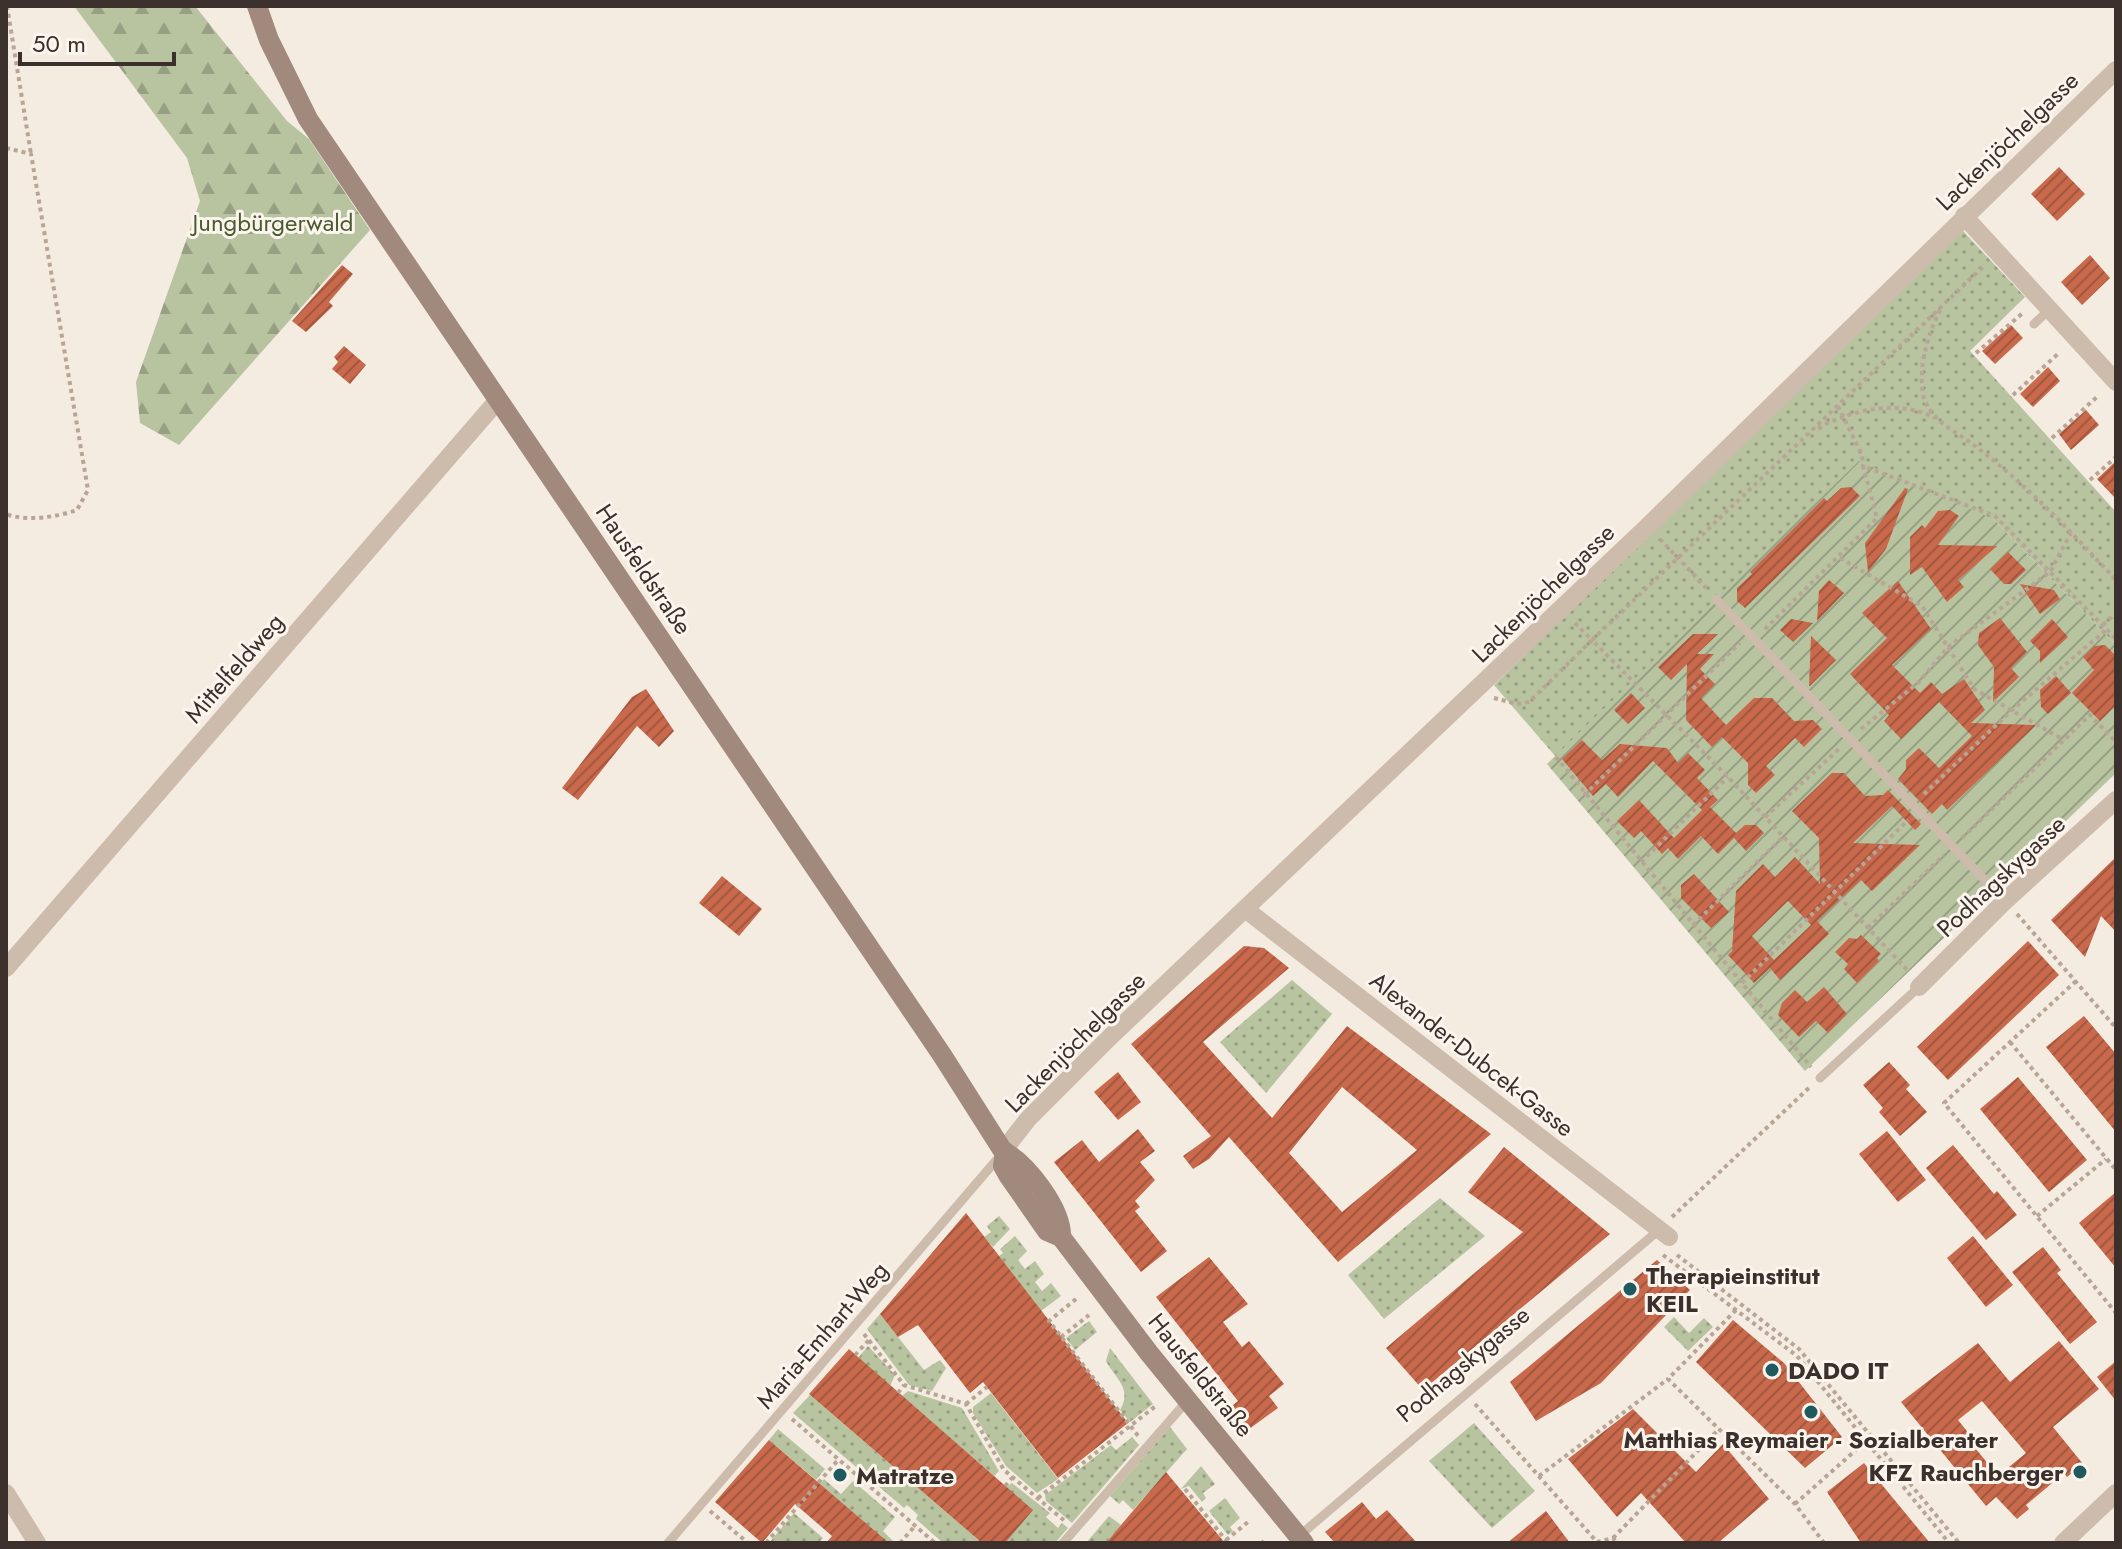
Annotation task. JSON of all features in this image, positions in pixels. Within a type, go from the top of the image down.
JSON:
[{"type":"street","name":"Hausfeldstraße","points":[[257,6],[269,40],[308,119],[942,1055],[1004,1152],[1016,1157],[1061,1222],[1061,1237],[1187,1401],[1302,1540]]},
{"type":"street","name":"Lackenjöchelgasse","points":[[1004,1152],[1028,1119],[1111,1036],[1648,526],[2116,70]]},
{"type":"street","points":[[1964,216],[2116,382]]},
{"type":"street","name":"Mittelfeldweg","points":[[6,968],[498,400]]},
{"type":"street","name":"Podhagskygasse","points":[[1916,981],[2116,800]]},
{"type":"street","name":"Alexander-Dubcek-Gasse","points":[[1245,909],[1658,1236]]},
{"type":"street","points":[[6,1493],[37,1543]]},
{"type":"street","points":[[2063,1543],[2116,1493]]},
{"type":"lane","points":[[2034,324],[2050,309]]},
{"type":"lane","points":[[1716,599],[2005,901]]},
{"type":"lane","points":[[1820,1078],[1916,981]]},
{"type":"lane","name":"Maria-Emhart-Weg","points":[[668,1543],[899,1278],[1004,1152]]},
{"type":"lane","name":"Podhagskygasse","points":[[1302,1540],[1658,1236]]},
{"type":"lane","points":[[1063,1543],[1187,1401]]},
{"type":"path","points":[[6,514],[19,519],[66,514],[77,510],[88,490],[7,6]]},
{"type":"path","points":[[6,148],[31,154]]},
{"type":"path","points":[[1475,690],[1517,704],[1529,702],[1677,557],[1991,260]]},
{"type":"path","points":[[1935,418],[1923,395],[1923,366],[1931,328],[1942,306]]},
{"type":"path","points":[[1976,353],[2024,312]]},
{"type":"path","points":[[2013,395],[2060,352]]},
{"type":"path","points":[[2052,438],[2099,395]]},
{"type":"path","points":[[1584,795],[1752,636],[1840,558],[1877,518],[1862,455],[1838,406]]},
{"type":"path","points":[[1813,431],[1842,416],[1892,408],[1917,409],[1935,418],[2010,473],[2116,580]]},
{"type":"path","points":[[2090,480],[2116,457]]},
{"type":"path","points":[[1863,466],[1995,516],[2116,639]]},
{"type":"path","points":[[1648,526],[1716,599]]},
{"type":"path","points":[[1765,817],[1851,738],[1919,682],[1948,647],[2050,572],[2071,533]]},
{"type":"path","points":[[1840,558],[1922,606],[1974,689],[2064,740]]},
{"type":"path","points":[[1560,609],[1728,777],[1836,890],[1916,981]]},
{"type":"path","points":[[1742,983],[2012,710],[2105,627],[2116,613]]},
{"type":"path","points":[[1868,928],[2090,715],[2116,742]]},
{"type":"path","points":[[1556,757],[1584,795],[1808,1064]]},
{"type":"path","points":[[1641,862],[1728,777]]},
{"type":"path","points":[[1693,925],[1783,836]]},
{"type":"path","points":[[2005,901],[2116,1028]]},
{"type":"path","points":[[2076,981],[1944,1103],[2116,1313]]},
{"type":"path","points":[[2010,1042],[2116,1170]]},
{"type":"path","points":[[1820,1078],[1658,1236],[1736,1310],[1797,1356],[1949,1543]]},
{"type":"path","points":[[2037,1216],[2116,1158]]},
{"type":"path","points":[[1076,1299],[1049,1321],[1147,1446]]},
{"type":"path","points":[[1539,1476],[1668,1379],[1736,1310]]},
{"type":"path","points":[[1061,1337],[1089,1315]]},
{"type":"path","points":[[860,1328],[904,1385],[966,1404],[1004,1470],[1075,1530]]},
{"type":"path","points":[[855,1355],[869,1340]]},
{"type":"path","points":[[1668,1379],[1795,1504],[1824,1543]]},
{"type":"path","points":[[898,1393],[904,1385]]},
{"type":"path","points":[[966,1404],[987,1387]]},
{"type":"path","points":[[1465,1393],[1597,1542],[1615,1541],[1719,1429]]},
{"type":"path","points":[[1038,1498],[1157,1405]]},
{"type":"path","points":[[782,1410],[935,1543]]},
{"type":"path","points":[[1795,1504],[1865,1442]]},
{"type":"path","points":[[766,1543],[838,1460]]},
{"type":"path","points":[[1005,1486],[1013,1477]]},
{"type":"path","points":[[1185,1489],[1226,1542],[1248,1522]]},
{"type":"path","points":[[702,1504],[748,1543]]},
{"type":"path","points":[[900,1543],[915,1526]]},
{"type":"green space","name":"Jungbürgerwald","points":[[74,6],[195,6],[287,121],[309,139],[370,230],[179,445],[140,423],[136,382],[200,201],[187,158]]},
{"type":"green space","points":[[1963,231],[2025,297],[1970,351],[2116,512],[2116,645],[1993,519],[1732,587],[1556,757],[1494,685]]},
{"type":"green space","points":[[1859,461],[1993,519],[2116,645],[2116,773],[1805,1071],[1547,764]]},
{"type":"green space","points":[[1292,980],[1332,1014],[1266,1093],[1220,1042]]},
{"type":"green space","points":[[1440,1198],[1485,1236],[1384,1319],[1348,1275]]},
{"type":"green space","points":[[999,1216],[1010,1229],[993,1247],[984,1237],[991,1232],[987,1226]]},
{"type":"green space","points":[[1015,1236],[1027,1251],[1018,1260],[1025,1269],[1035,1261],[1044,1274],[1035,1282],[1042,1291],[1051,1283],[1061,1296],[1041,1311],[999,1256],[1003,1253],[1000,1249]]},
{"type":"green space","points":[[880,1314],[924,1370],[940,1360],[946,1368],[932,1391],[909,1385],[867,1329]]},
{"type":"green space","points":[[1674,1317],[1689,1333],[1704,1318],[1713,1327],[1688,1351],[1664,1327]]},
{"type":"green space","points":[[1089,1321],[1097,1332],[1075,1350],[1066,1338]]},
{"type":"green space","points":[[868,1346],[895,1375],[890,1386],[858,1358]]},
{"type":"green space","points":[[1110,1348],[1153,1404],[1130,1422],[1120,1410],[1124,1403],[1124,1390],[1106,1361]]},
{"type":"green space","points":[[908,1391],[962,1408],[999,1471],[994,1476],[902,1396]]},
{"type":"green space","points":[[991,1393],[1058,1479],[1037,1493],[1006,1466],[973,1413],[973,1407]]},
{"type":"green space","points":[[810,1395],[982,1543],[943,1543],[916,1519],[918,1515],[907,1505],[904,1508],[793,1413]]},
{"type":"green space","points":[[1474,1423],[1535,1491],[1492,1528],[1429,1461]]},
{"type":"green space","points":[[1170,1427],[1187,1449],[1133,1510],[1123,1500],[1119,1504],[1110,1496]]},
{"type":"green space","points":[[778,1429],[825,1469],[816,1480],[769,1440]]},
{"type":"green space","points":[[1132,1437],[1139,1445],[1072,1523],[1046,1501],[1045,1495],[1111,1445],[1116,1450]]},
{"type":"green space","points":[[1201,1466],[1215,1484],[1203,1493],[1206,1498],[1202,1502],[1189,1486],[1181,1489]]},
{"type":"green space","points":[[824,1479],[841,1494],[853,1481],[895,1517],[883,1531],[895,1543],[882,1543],[820,1484]]},
{"type":"green space","points":[[1012,1483],[1050,1513],[1046,1517],[1058,1528],[1062,1523],[1068,1528],[1055,1543],[1005,1543],[1006,1487]]},
{"type":"green space","points":[[1225,1498],[1240,1518],[1230,1527],[1233,1531],[1228,1535],[1209,1511]]},
{"type":"green space","points":[[794,1513],[823,1538],[818,1543],[769,1543]]},
{"type":"green space","points":[[1109,1516],[1121,1525],[1106,1543],[1086,1543]]},
{"type":"building","points":[[2059,167],[2085,194],[2057,221],[2031,194]]},
{"type":"building","points":[[2090,255],[2110,278],[2082,305],[2061,282]]},
{"type":"building","points":[[342,265],[353,274],[329,302],[333,306],[306,332],[292,321]]},
{"type":"building","points":[[2011,325],[2023,338],[1995,364],[1982,351]]},
{"type":"building","points":[[344,346],[366,365],[350,384],[332,369],[338,362],[334,357]]},
{"type":"building","points":[[2048,367],[2060,381],[2033,407],[2020,394]]},
{"type":"building","points":[[2086,410],[2099,425],[2071,450],[2059,434]]},
{"type":"building","points":[[2116,461],[2116,499],[2097,479]]},
{"type":"building","points":[[1851,487],[1860,496],[1745,608],[1737,601],[1737,588],[1752,574],[1750,572],[1824,498],[1827,501],[1841,488]]},
{"type":"building","points":[[1905,488],[1908,489],[1886,549],[1868,572],[1865,543]]},
{"type":"building","points":[[1950,510],[1959,516],[1938,545],[1997,546],[1958,580],[1964,587],[1947,602],[1922,567],[1910,575],[1910,537],[1922,525],[1925,528],[1938,511]]},
{"type":"building","points":[[2008,552],[2026,570],[2011,584],[2004,584],[1990,569]]},
{"type":"building","points":[[1829,580],[1844,593],[1817,621],[1819,591]]},
{"type":"building","points":[[1898,581],[1931,629],[1892,665],[1920,693],[1931,682],[1942,694],[1964,679],[1985,710],[1971,723],[2036,725],[1947,810],[1942,804],[1932,814],[1898,779],[1906,769],[1906,760],[1919,748],[1939,768],[1972,736],[1939,702],[1901,739],[1884,721],[1889,715],[1850,674],[1887,638],[1862,613]]},
{"type":"building","points":[[2020,584],[2054,590],[2060,599],[2040,614]]},
{"type":"building","points":[[2000,618],[2027,652],[2011,668],[2019,677],[1993,702],[1994,667],[1978,645],[1979,633]]},
{"type":"building","points":[[1791,619],[1813,623],[1793,642],[1780,630]]},
{"type":"building","points":[[2052,619],[2068,637],[2040,663],[2040,651],[2030,641]]},
{"type":"building","points":[[1693,634],[1718,634],[1697,654],[1714,654],[1700,669],[1715,684],[1701,698],[1726,725],[1754,698],[1772,698],[1794,721],[1813,720],[1822,729],[1804,747],[1795,738],[1766,766],[1775,775],[1756,793],[1748,785],[1748,763],[1722,737],[1712,747],[1686,720],[1687,664],[1671,680],[1658,667]]},
{"type":"building","points":[[1811,636],[1836,660],[1809,686]]},
{"type":"building","points":[[2105,645],[2116,656],[2116,705],[2100,721],[2072,693],[2094,670],[2083,657],[2094,646]]},
{"type":"building","points":[[2056,676],[2071,693],[2048,714],[2041,707],[2040,690]]},
{"type":"building","points":[[646,689],[674,731],[659,747],[637,726],[578,800],[562,788],[632,697]]},
{"type":"building","points":[[1631,693],[1645,708],[1628,724],[1614,710]]},
{"type":"building","points":[[1582,740],[1602,760],[1620,744],[1667,748],[1678,763],[1688,753],[1705,770],[1697,778],[1718,800],[1710,807],[1736,833],[1745,825],[1756,825],[1764,833],[1746,851],[1734,838],[1718,854],[1701,836],[1678,859],[1668,848],[1662,854],[1641,831],[1634,838],[1617,821],[1639,800],[1674,838],[1702,810],[1653,761],[1618,797],[1606,784],[1593,796],[1562,759]]},
{"type":"building","points":[[1832,773],[1844,773],[1865,796],[1883,795],[1888,790],[1921,824],[1915,830],[1892,806],[1853,843],[1920,845],[1872,891],[1861,880],[1817,921],[1829,934],[1780,980],[1770,968],[1754,983],[1728,955],[1732,951],[1736,891],[1763,864],[1775,877],[1795,857],[1820,884],[1819,838],[1792,811]],"holes":[[[1788,901],[1811,925],[1774,960],[1752,936]]]},
{"type":"building","points":[[2116,857],[2116,932],[2101,916],[2085,957],[2051,920]]},
{"type":"building","points":[[1694,874],[1729,912],[1711,928],[1681,898],[1681,885]]},
{"type":"building","points":[[722,876],[762,909],[739,936],[699,903]]},
{"type":"building","points":[[1861,935],[1881,954],[1877,958],[1879,961],[1857,983],[1844,969],[1848,964],[1835,952],[1849,938],[1857,939]]},
{"type":"building","points":[[2028,941],[2059,975],[1948,1080],[1917,1047]]},
{"type":"building","points":[[1244,946],[1264,948],[1289,968],[1203,1042],[1272,1118],[1347,1026],[1491,1134],[1338,1262],[1229,1137],[1209,1159],[1193,1169],[1183,1156],[1211,1136],[1131,1044]],"holes":[[[1342,1087],[1417,1150],[1342,1212],[1289,1153]]]},
{"type":"building","points":[[1824,987],[1847,1014],[1828,1033],[1816,1021],[1799,1037],[1778,1015],[1782,1003],[1795,990],[1807,1002]]},
{"type":"building","points":[[2084,1016],[2116,1054],[2116,1132],[2046,1047]]},
{"type":"building","points":[[1889,1062],[1910,1085],[1906,1089],[1927,1112],[1900,1136],[1879,1112],[1883,1108],[1863,1085]]},
{"type":"building","points":[[1118,1072],[1141,1102],[1118,1120],[1094,1092]]},
{"type":"building","points":[[2018,1077],[2087,1160],[2049,1192],[1980,1109]]},
{"type":"building","points":[[1138,1129],[1155,1151],[1140,1162],[1155,1180],[1135,1201],[1140,1207],[1135,1211],[1167,1251],[1141,1272],[1054,1162],[1082,1140],[1099,1162]]},
{"type":"building","points":[[1887,1131],[1926,1180],[1898,1202],[1859,1154]]},
{"type":"building","points":[[1953,1145],[1994,1194],[1997,1191],[2017,1215],[1986,1240],[1926,1168]]},
{"type":"building","points":[[1504,1147],[1610,1234],[1423,1390],[1386,1348],[1523,1232],[1468,1192]]},
{"type":"building","points":[[2116,1192],[2116,1268],[2079,1223]]},
{"type":"building","points":[[966,1213],[1128,1423],[1058,1478],[983,1382],[970,1393],[918,1325],[898,1337],[880,1314]]},
{"type":"building","points":[[1973,1236],[2013,1285],[1986,1307],[1947,1258]]},
{"type":"building","points":[[2043,1247],[2061,1270],[2057,1273],[2097,1322],[2070,1344],[2012,1272]]},
{"type":"building","points":[[1209,1257],[1248,1304],[1223,1322],[1242,1347],[1249,1341],[1284,1384],[1269,1396],[1278,1408],[1245,1432],[1228,1409],[1238,1401],[1156,1297]]},
{"type":"building","points":[[1657,1260],[1690,1290],[1601,1383],[1536,1421],[1510,1382]]},
{"type":"building","points":[[1733,1320],[1784,1363],[1842,1437],[1805,1468],[1696,1362]]},
{"type":"building","points":[[2059,1341],[2099,1389],[2053,1427],[2083,1464],[2067,1477],[2064,1473],[2026,1505],[2029,1509],[2017,1519],[1996,1497],[1986,1506],[1901,1402],[1978,1343],[2010,1382]],"holes":[[[1982,1401],[2026,1453],[1998,1476],[1967,1438],[1970,1435],[1958,1420]]]},
{"type":"building","points":[[849,1349],[1033,1510],[1005,1543],[982,1543],[809,1394]]},
{"type":"building","points":[[2116,1361],[2116,1401],[2097,1377]]},
{"type":"building","points":[[1633,1409],[1696,1472],[1723,1444],[1769,1499],[1718,1543],[1686,1543],[1641,1493],[1617,1517],[1568,1459]]},
{"type":"building","points":[[769,1440],[889,1543],[826,1543],[832,1536],[795,1504],[762,1543],[715,1502]]},
{"type":"building","points":[[1864,1463],[1930,1543],[1861,1543],[1827,1492]]},
{"type":"building","points":[[1166,1472],[1225,1543],[1106,1543],[1121,1525]]},
{"type":"building","points":[[1362,1502],[1376,1519],[1387,1510],[1417,1543],[1335,1543],[1325,1532]]},
{"type":"building","points":[[1546,1511],[1570,1543],[1507,1543]]},
{"type":"place","name":"Therapieinstitut KEIL","points":[[1630,1289]]},
{"type":"place","name":"DADO IT","points":[[1772,1370]]},
{"type":"place","name":"Matthias Reymaier - Sozialberater","points":[[1811,1412]]},
{"type":"place","name":"KFZ Rauchberger","points":[[2080,1472]]},
{"type":"place","name":"Matratze","points":[[840,1475]]}]
